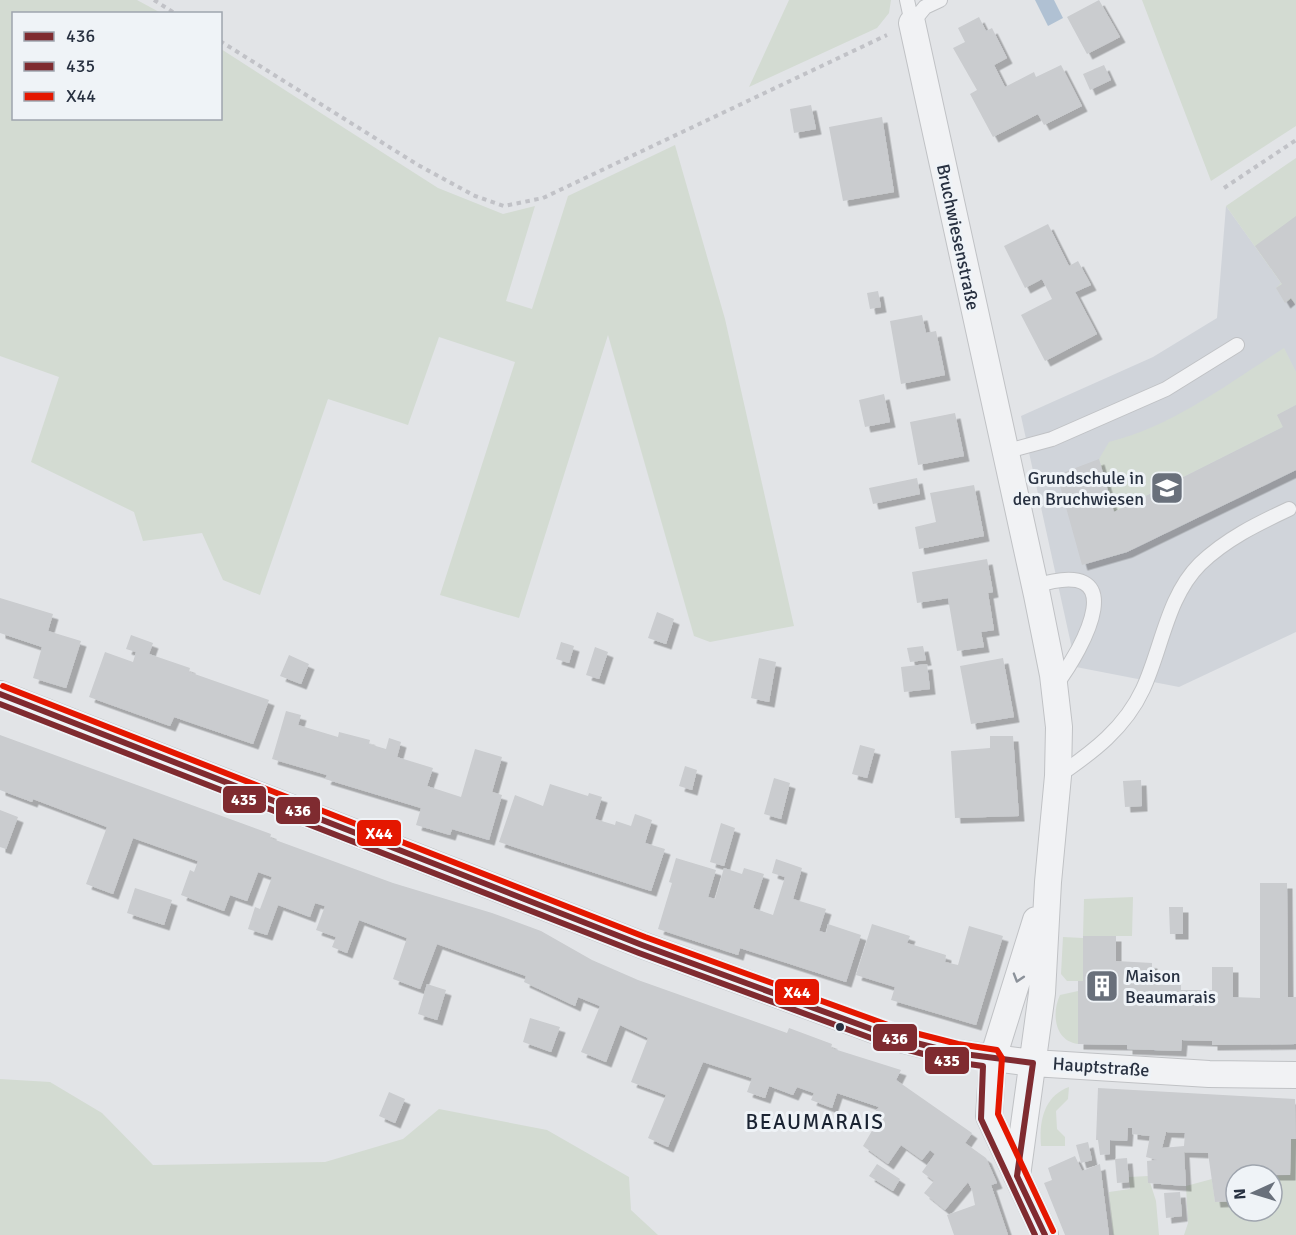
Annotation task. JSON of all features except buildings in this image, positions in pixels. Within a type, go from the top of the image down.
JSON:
[{"type":"street","name":"Bruchwiesenstraße","points":[[910,12],[1035,586],[1059,727],[1058,776],[1048,882],[1042,993],[1017,1176]]},
{"type":"street","name":"Hauptstraße","points":[[0,694],[642,945],[885,1034],[956,1053],[1033,1063],[1209,1074],[1296,1075]]},
{"type":"street","name":"Bruchwiesenstraße","points":[[1045,1235],[989,1116],[993,1058],[1048,882]]},
{"type":"lane","points":[[910,12],[940,0]]},
{"type":"lane","points":[[1004,452],[1052,439],[1166,388],[1237,345]]},
{"type":"lane","points":[[1058,776],[1101,746],[1129,713],[1143,689],[1174,602],[1199,565],[1240,532],[1289,509]]},
{"type":"lane","points":[[1035,586],[1071,578],[1087,584],[1093,594],[1091,626],[1054,688]]},
{"type":"path","points":[[154,0],[173,12]]},
{"type":"path","points":[[222,42],[418,165],[475,196],[504,206],[543,198],[910,12]]},
{"type":"path","points":[[1224,188],[1296,140]]},
{"type":"shaded area","points":[[0,0],[137,0],[159,12],[12,12],[12,120],[222,120],[222,50],[438,188],[503,214],[535,206],[506,301],[532,309],[568,196],[675,145],[725,319],[794,626],[710,642],[694,636],[608,335],[519,618],[440,595],[515,362],[439,337],[408,425],[328,399],[260,595],[223,580],[202,533],[143,541],[134,512],[31,462],[59,377],[0,356]]},
{"type":"shaded area","points":[[789,0],[891,0],[889,13],[877,28],[749,87]]},
{"type":"shaded area","points":[[1142,0],[1296,0],[1296,126],[1211,181]]},
{"type":"shaded area","points":[[1296,158],[1296,305],[1291,299],[1285,303],[1276,288],[1281,283],[1226,206]]},
{"type":"shaded area","name":"Grundschule in den Bruchwiesen","points":[[1226,206],[1282,284],[1286,302],[1291,298],[1296,305],[1296,632],[1179,687],[1076,667],[1021,416],[1153,357],[1217,318]]},
{"type":"shaded area","points":[[1284,348],[1296,372],[1296,405],[1278,415],[1283,427],[1114,512],[1099,459],[1109,442],[1133,435],[1178,414]]},
{"type":"shaded area","points":[[1133,897],[1132,936],[1083,936],[1084,899]]},
{"type":"shaded area","points":[[1063,937],[1083,938],[1083,981],[1067,981],[1061,974]]},
{"type":"shaded area","points":[[1078,991],[1078,1044],[1064,1038],[1060,1032],[1057,1026],[1056,1010],[1060,995]]},
{"type":"shaded area","points":[[0,1079],[50,1082],[102,1113],[153,1165],[325,1162],[403,1139],[439,1109],[547,1130],[629,1177],[631,1210],[658,1235],[0,1235]]},
{"type":"shaded area","points":[[1069,1087],[1068,1099],[1056,1111],[1057,1129],[1065,1137],[1065,1146],[1041,1146],[1042,1119],[1045,1110],[1054,1096]]},
{"type":"shaded area","points":[[1291,1139],[1296,1139],[1296,1235],[1184,1235],[1188,1223],[1186,1186],[1212,1179],[1215,1202],[1224,1202],[1224,1223],[1284,1223],[1284,1175],[1290,1175]]},
{"type":"shaded area","points":[[1148,1176],[1156,1201],[1159,1235],[1113,1235],[1109,1192],[1130,1189],[1129,1177]]},
{"type":"water","points":[[1035,0],[1054,0],[1063,18],[1048,26]]},
{"type":"transit line","name":"X44","points":[[3,686],[645,937],[899,1029],[958,1044],[997,1050],[1002,1058],[998,1114],[1053,1231]]},
{"type":"transit line","name":"436","points":[[0,694],[642,945],[896,1038],[956,1053],[1033,1063],[1017,1176],[1045,1235]]},
{"type":"transit line","name":"435","points":[[0,704],[639,953],[893,1046],[954,1062],[983,1066],[981,1119],[1035,1235]]},
{"type":"place","name":"Grundschule in den Bruchwiesen","points":[[1167,488]]},
{"type":"place","name":"Maison Beaumarais","points":[[1102,986]]},
{"type":"district","name":"BEAUMARAIS","points":[[815,1122]]}]
